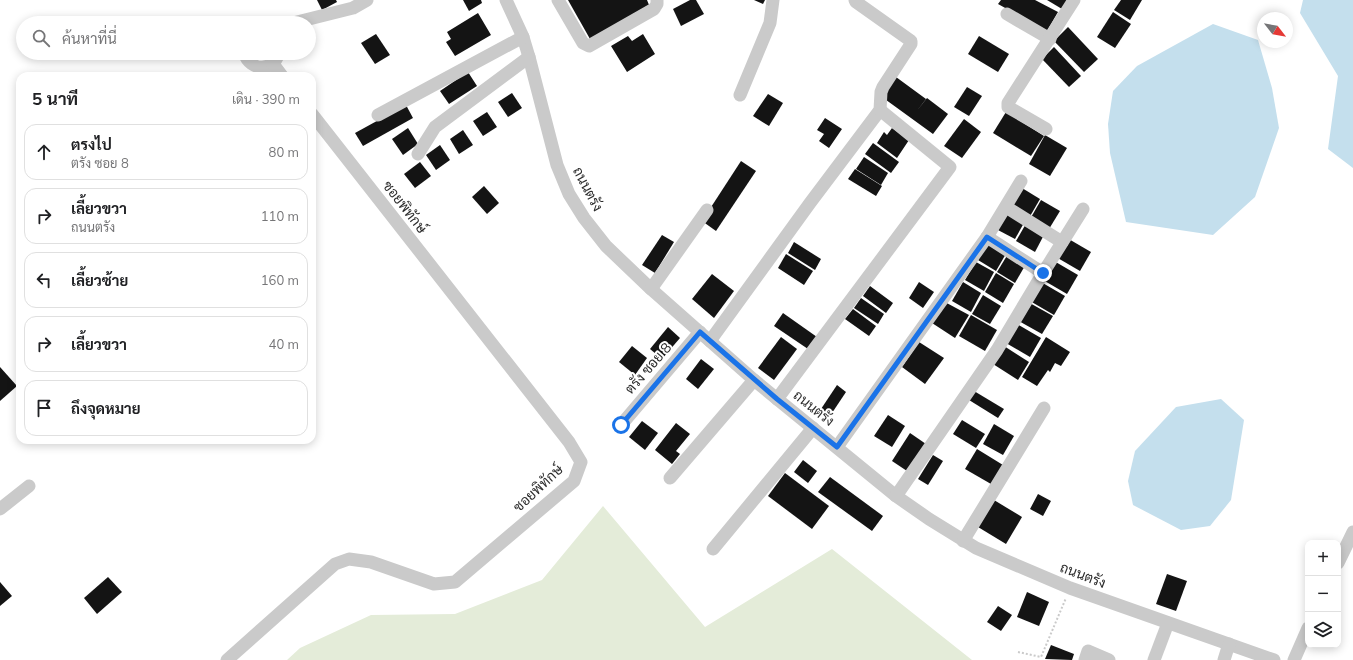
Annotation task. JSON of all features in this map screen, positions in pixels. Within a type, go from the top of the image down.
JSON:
[{"type":"street","points":[[314,16],[367,0]]},
{"type":"street","name":"ถนนตรัง","points":[[506,0],[523,37],[557,165],[569,194],[584,218],[606,246],[651,289],[754,380],[896,496],[963,541],[993,556],[1070,588],[1274,660]]},
{"type":"street","points":[[558,0],[583,43],[589,46],[654,9],[657,4],[657,0]]},
{"type":"street","points":[[740,95],[770,23],[773,0]]},
{"type":"street","points":[[777,399],[950,167],[880,110],[881,92],[883,87],[909,48],[911,41],[855,0]]},
{"type":"street","points":[[1046,129],[1008,107],[1008,103],[1074,0]]},
{"type":"street","points":[[1007,14],[1050,38]]},
{"type":"street","points":[[378,115],[523,37]]},
{"type":"street","points":[[418,154],[435,127],[529,57]]},
{"type":"street","points":[[248,60],[256,67],[262,68],[273,60]]},
{"type":"street","points":[[277,60],[281,72]]},
{"type":"street","name":"ตรัง ซอย 8","points":[[621,425],[705,337],[810,203],[880,110]]},
{"type":"street","name":"ซอยพิทักษ์","points":[[227,660],[335,564],[349,559],[371,562],[434,584],[455,582],[574,481],[581,462],[569,442],[316,119]]},
{"type":"street","points":[[837,447],[987,237],[1021,181]]},
{"type":"street","points":[[1006,207],[1062,242]]},
{"type":"street","points":[[896,496],[997,350],[1083,209]]},
{"type":"street","points":[[651,289],[707,210]]},
{"type":"street","points":[[987,237],[1043,273]]},
{"type":"street","points":[[670,478],[754,380]]},
{"type":"street","points":[[963,541],[1044,408]]},
{"type":"street","points":[[713,549],[813,428]]},
{"type":"street","points":[[0,509],[29,486]]},
{"type":"street","points":[[1341,557],[1353,532]]},
{"type":"street","points":[[1154,660],[1168,623]]},
{"type":"street","points":[[1294,660],[1305,635]]},
{"type":"street","points":[[1224,660],[1229,644]]},
{"type":"street","points":[[1085,660],[1088,651],[1109,660]]},
{"type":"path","points":[[1018,652],[1041,657],[1070,588]]},
{"type":"green space","points":[[603,506],[705,627],[832,549],[972,660],[287,660],[300,648],[371,615],[455,614],[542,580]]},
{"type":"water","points":[[1303,0],[1353,0],[1353,168],[1328,149],[1338,76],[1300,13]]},
{"type":"water","points":[[1213,24],[1257,40],[1257,48],[1260,48],[1272,88],[1279,128],[1255,197],[1213,235],[1126,222],[1110,153],[1108,124],[1113,91],[1137,66]]},
{"type":"water","points":[[1221,399],[1244,420],[1231,500],[1210,526],[1181,530],[1133,505],[1128,481],[1135,451],[1176,407]]},
{"type":"building","points":[[317,0],[336,0],[337,2],[322,10]]},
{"type":"building","points":[[463,0],[481,0],[482,3],[469,11]]},
{"type":"building","points":[[568,0],[647,0],[649,5],[590,39]]},
{"type":"building","points":[[690,0],[696,0],[704,14],[681,26],[673,9]]},
{"type":"building","points":[[754,0],[765,0],[763,4]]},
{"type":"building","points":[[1001,0],[1035,0],[1058,12],[1047,31],[998,4]]},
{"type":"building","points":[[1047,0],[1067,0],[1062,9]]},
{"type":"building","points":[[1121,0],[1142,0],[1130,20],[1114,10]]},
{"type":"building","points":[[1113,12],[1131,24],[1115,48],[1097,37]]},
{"type":"building","points":[[478,13],[491,35],[455,56],[446,42],[451,39],[447,32]]},
{"type":"building","points":[[1068,27],[1098,59],[1084,72],[1054,41]]},
{"type":"building","points":[[376,34],[390,55],[375,64],[361,43]]},
{"type":"building","points":[[643,34],[655,54],[627,72],[611,46],[628,36],[632,41]]},
{"type":"building","points":[[979,36],[1009,54],[998,72],[968,54]]},
{"type":"building","points":[[1054,47],[1081,76],[1069,87],[1042,59]]},
{"type":"building","points":[[468,72],[477,86],[449,104],[440,91]]},
{"type":"building","points":[[896,77],[926,99],[916,112],[927,98],[948,114],[933,134],[882,97]]},
{"type":"building","points":[[967,87],[982,96],[969,116],[954,107]]},
{"type":"building","points":[[512,93],[522,108],[508,117],[498,102]]},
{"type":"building","points":[[768,94],[783,103],[769,126],[753,116]]},
{"type":"building","points":[[406,105],[413,118],[363,146],[355,133]]},
{"type":"building","points":[[487,112],[497,127],[483,136],[473,121]]},
{"type":"building","points":[[1006,112],[1044,136],[1031,156],[993,133]]},
{"type":"building","points":[[825,118],[842,129],[829,148],[819,141],[824,134],[817,130]]},
{"type":"building","points":[[964,119],[981,132],[962,158],[944,146]]},
{"type":"building","points":[[408,128],[418,144],[403,155],[392,139]]},
{"type":"building","points":[[892,128],[909,140],[897,158],[877,143],[884,132],[887,135]]},
{"type":"building","points":[[463,130],[473,145],[459,154],[450,139]]},
{"type":"building","points":[[1045,135],[1067,148],[1050,176],[1029,164]]},
{"type":"building","points":[[873,143],[899,162],[891,173],[865,154]]},
{"type":"building","points":[[440,145],[450,160],[436,170],[426,155]]},
{"type":"building","points":[[864,157],[888,173],[881,185],[856,169]]},
{"type":"building","points":[[741,161],[756,171],[716,231],[702,221]]},
{"type":"building","points":[[420,162],[431,176],[415,188],[404,174]]},
{"type":"building","points":[[855,169],[882,186],[876,196],[848,179]]},
{"type":"building","points":[[484,186],[499,203],[487,214],[472,197]]},
{"type":"building","points":[[1022,188],[1040,199],[1029,218],[1011,207]]},
{"type":"building","points":[[1041,200],[1060,211],[1049,229],[1030,219]]},
{"type":"building","points":[[1007,210],[1025,221],[1015,239],[996,229]]},
{"type":"building","points":[[1027,222],[1045,233],[1035,252],[1016,241]]},
{"type":"building","points":[[662,235],[674,242],[655,273],[642,265]]},
{"type":"building","points":[[1067,238],[1091,252],[1080,271],[1056,257]]},
{"type":"building","points":[[988,241],[1007,252],[996,271],[978,260]]},
{"type":"building","points":[[794,242],[821,259],[815,270],[788,253]]},
{"type":"building","points":[[786,254],[813,271],[804,285],[778,268]]},
{"type":"building","points":[[1008,254],[1026,264],[1015,283],[997,272]]},
{"type":"building","points":[[1054,261],[1078,275],[1067,294],[1043,280]]},
{"type":"building","points":[[976,262],[994,272],[984,291],[965,280]]},
{"type":"building","points":[[996,273],[1014,284],[1003,303],[985,292]]},
{"type":"building","points":[[712,274],[734,291],[714,318],[692,299]]},
{"type":"building","points":[[919,282],[934,292],[923,308],[909,298]]},
{"type":"building","points":[[963,282],[981,293],[971,312],[952,301]]},
{"type":"building","points":[[1041,282],[1065,296],[1054,315],[1030,301]]},
{"type":"building","points":[[870,286],[893,303],[886,313],[863,296]]},
{"type":"building","points":[[983,295],[1001,306],[990,324],[972,314]]},
{"type":"building","points":[[861,298],[884,314],[878,324],[854,308]]},
{"type":"building","points":[[943,301],[969,315],[955,338],[932,323]]},
{"type":"building","points":[[1028,302],[1053,316],[1042,334],[1017,320]]},
{"type":"building","points":[[853,309],[876,326],[869,336],[845,319]]},
{"type":"building","points":[[783,313],[817,337],[808,349],[774,326]]},
{"type":"building","points":[[971,315],[997,330],[985,351],[959,336]]},
{"type":"building","points":[[1017,324],[1041,338],[1030,357],[1006,343]]},
{"type":"building","points":[[668,327],[680,338],[662,359],[650,349]]},
{"type":"building","points":[[781,337],[797,349],[774,380],[758,368]]},
{"type":"building","points":[[1046,337],[1070,352],[1061,366],[1055,363],[1050,372],[1048,370],[1037,386],[1022,377]]},
{"type":"building","points":[[919,342],[944,358],[925,384],[902,367]]},
{"type":"building","points":[[632,346],[647,358],[635,375],[619,362]]},
{"type":"building","points":[[1004,346],[1029,362],[1018,380],[993,364]]},
{"type":"building","points":[[701,359],[714,369],[698,389],[686,379]]},
{"type":"building","points":[[0,367],[16,385],[16,387],[0,401]]},
{"type":"building","points":[[837,385],[846,392],[830,416],[821,409]]},
{"type":"building","points":[[974,391],[1004,409],[998,418],[969,400]]},
{"type":"building","points":[[888,415],[905,426],[892,447],[874,436]]},
{"type":"building","points":[[962,420],[985,434],[976,448],[953,434]]},
{"type":"building","points":[[642,421],[658,433],[645,450],[629,437]]},
{"type":"building","points":[[676,423],[690,434],[676,451],[680,454],[672,464],[655,450]]},
{"type":"building","points":[[994,424],[1014,436],[1003,455],[983,444]]},
{"type":"building","points":[[910,433],[926,444],[907,471],[892,461]]},
{"type":"building","points":[[977,449],[1003,465],[991,484],[965,469]]},
{"type":"building","points":[[933,455],[943,461],[928,485],[918,479]]},
{"type":"building","points":[[803,460],[817,471],[808,483],[794,472]]},
{"type":"building","points":[[785,473],[829,506],[812,529],[768,496]]},
{"type":"building","points":[[830,477],[883,516],[872,531],[818,492]]},
{"type":"building","points":[[1038,494],[1051,501],[1043,516],[1030,509]]},
{"type":"building","points":[[994,500],[1022,517],[1006,544],[978,527]]},
{"type":"building","points":[[1167,574],[1187,581],[1176,611],[1156,604]]},
{"type":"building","points":[[108,577],[122,592],[97,614],[84,598]]},
{"type":"building","points":[[0,582],[12,596],[0,606]]},
{"type":"building","points":[[1027,592],[1049,602],[1039,626],[1017,617]]},
{"type":"building","points":[[998,606],[1012,615],[1001,631],[987,622]]},
{"type":"building","points":[[1051,645],[1074,654],[1072,660],[1045,659]]},
{"type":"route","points":[[621,425],[700,332],[754,380],[837,447],[987,237],[1043,273]]}]
